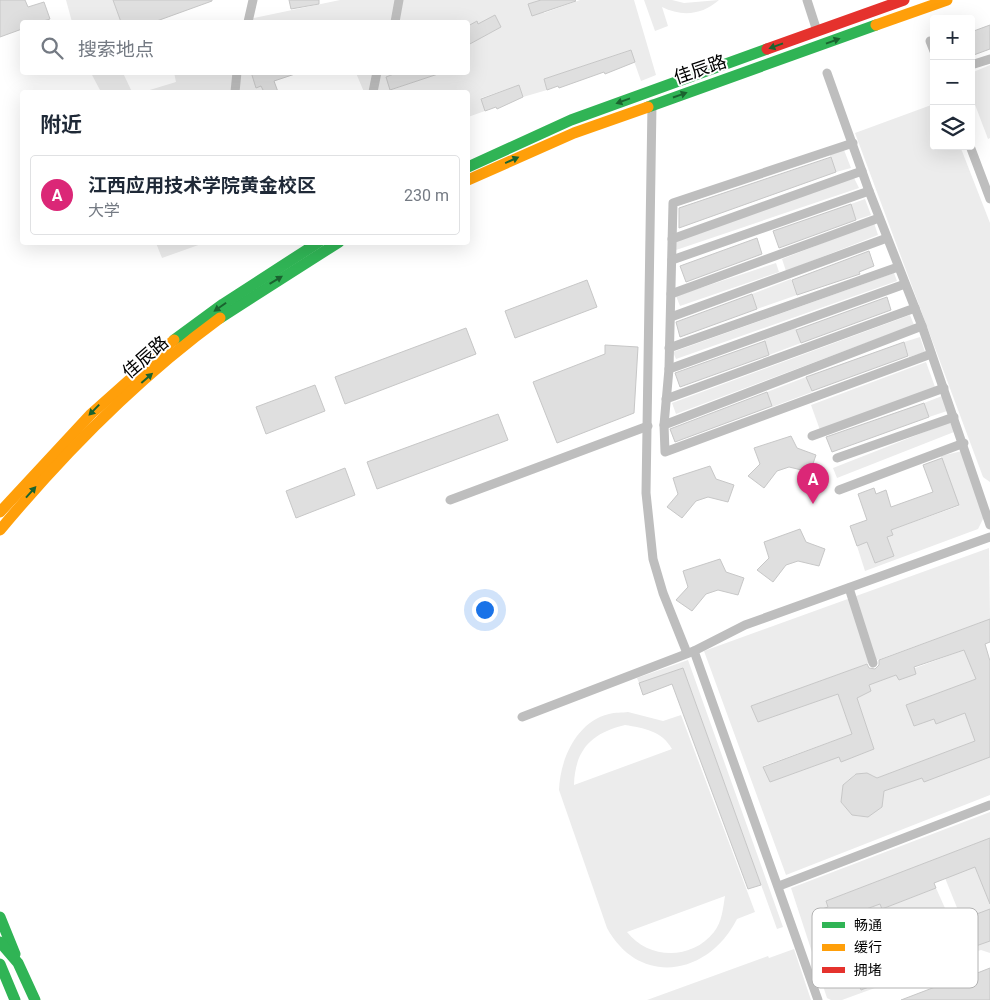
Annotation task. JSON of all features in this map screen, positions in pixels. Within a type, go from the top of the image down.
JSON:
[{"type":"main road","name":"佳辰路","points":[[470,166],[571,120],[904,0]]},
{"type":"main road","name":"佳辰路","points":[[470,179],[574,133],[947,0]]},
{"type":"main road","name":"佳辰路","points":[[0,512],[24,483],[102,402],[190,327],[263,276],[314,245]]},
{"type":"main road","name":"佳辰路","points":[[0,530],[32,491],[110,410],[190,341],[267,286],[334,245]]},
{"type":"main road","points":[[0,917],[18,963],[36,1000]]},
{"type":"main road","points":[[0,942],[18,963]]},
{"type":"main road","points":[[0,964],[15,1000]]},
{"type":"street","points":[[249,20],[254,0]]},
{"type":"street","points":[[395,20],[399,0]]},
{"type":"street","points":[[807,0],[817,31]]},
{"type":"street","points":[[975,65],[990,59]]},
{"type":"street","points":[[827,73],[853,143],[868,191],[922,326],[964,443],[990,525]]},
{"type":"street","points":[[235,90],[237,75]]},
{"type":"street","points":[[373,90],[376,75]]},
{"type":"street","points":[[652,104],[646,493],[653,559],[663,593],[691,652],[779,886],[812,982]]},
{"type":"street","points":[[853,143],[673,202],[671,317],[664,425],[665,452],[931,354]]},
{"type":"street","points":[[972,150],[990,199]]},
{"type":"street","points":[[672,239],[862,171]]},
{"type":"street","points":[[672,260],[868,191]]},
{"type":"street","points":[[671,294],[879,218]]},
{"type":"street","points":[[671,317],[887,238]]},
{"type":"street","points":[[669,348],[898,267]]},
{"type":"street","points":[[668,369],[905,284]]},
{"type":"street","points":[[666,399],[915,308]]},
{"type":"street","points":[[664,425],[922,326]]},
{"type":"street","points":[[812,436],[944,388]]},
{"type":"street","points":[[837,458],[954,417]]},
{"type":"street","points":[[450,500],[648,426]]},
{"type":"street","points":[[839,490],[964,443]]},
{"type":"street","points":[[522,717],[691,652],[744,625],[990,537]]},
{"type":"street","points":[[849,588],[873,663]]},
{"type":"street","points":[[779,886],[990,805]]},
{"type":"street","points":[[814,988],[818,1000]]},
{"type":"shaded area","points":[[66,0],[113,0],[120,20],[71,20]]},
{"type":"shaded area","points":[[340,0],[541,0],[544,13],[580,0],[634,0],[656,75],[641,81],[630,50],[544,79],[547,90],[523,97],[519,85],[481,98],[485,111],[470,116],[470,90],[391,90],[432,75],[470,75],[470,44],[501,27],[478,24],[477,21],[470,25],[470,20],[249,19]]},
{"type":"shaded area","points":[[644,0],[672,0],[684,3],[719,0],[706,9],[692,13],[677,12],[662,7],[668,26],[655,31]]},
{"type":"shaded area","points":[[990,65],[990,138],[988,139],[975,105],[975,71]]},
{"type":"shaded area","points":[[92,75],[124,75],[131,90],[100,90]]},
{"type":"shaded area","points":[[175,75],[252,75],[256,87],[261,86],[263,90],[150,90],[176,82]]},
{"type":"shaded area","points":[[357,75],[392,75],[386,77],[391,90],[363,90]]},
{"type":"shaded area","points":[[930,105],[930,150],[962,150],[990,223],[990,482],[983,477],[855,133]]},
{"type":"shaded area","points":[[844,150],[851,168],[836,172],[830,155]]},
{"type":"shaded area","points":[[854,178],[859,188],[676,250],[676,241]]},
{"type":"shaded area","points":[[865,199],[871,215],[856,220],[851,204]]},
{"type":"shaded area","points":[[874,223],[878,235],[786,271],[782,259]]},
{"type":"shaded area","points":[[157,245],[198,245],[162,258]]},
{"type":"shaded area","points":[[776,263],[779,272],[680,306],[676,296]]},
{"type":"shaded area","points":[[894,273],[897,281],[676,359],[673,352]]},
{"type":"shaded area","points":[[791,279],[797,295],[757,309],[752,294]]},
{"type":"shaded area","points":[[910,315],[914,325],[676,414],[672,403]]},
{"type":"shaded area","points":[[796,328],[801,343],[769,355],[764,340]]},
{"type":"shaded area","points":[[920,337],[925,352],[909,357],[904,342]]},
{"type":"shaded area","points":[[926,362],[935,387],[820,430],[811,405]]},
{"type":"shaded area","points":[[806,377],[812,392],[772,407],[767,392]]},
{"type":"shaded area","points":[[942,396],[947,411],[929,417],[924,403]]},
{"type":"shaded area","points":[[950,422],[954,432],[837,478],[833,468]]},
{"type":"shaded area","points":[[962,451],[984,517],[978,529],[865,571],[857,546],[867,542],[875,563],[894,556],[891,547],[882,550],[878,540],[893,535],[891,530],[959,506],[941,456]]},
{"type":"shaded area","points":[[989,548],[990,619],[751,706],[758,722],[838,694],[852,734],[763,766],[770,782],[839,757],[841,762],[874,749],[857,698],[871,691],[869,685],[964,650],[976,679],[906,705],[914,726],[963,707],[975,741],[877,778],[872,775],[855,774],[843,785],[841,802],[852,815],[868,817],[882,807],[884,791],[922,778],[924,781],[990,757],[990,795],[786,875],[704,651]]},
{"type":"shaded area","points":[[688,660],[783,927],[777,929],[683,668],[639,683],[637,678]]},
{"type":"shaded area","points":[[628,712],[663,721],[681,715],[755,912],[737,919],[725,938],[710,952],[692,962],[674,967],[655,966],[637,960],[621,947],[607,928],[559,790],[560,778],[567,755],[579,734],[597,718],[611,713]],"holes":[[[625,725],[646,729],[658,734],[672,749],[574,785],[578,762],[588,744],[603,733]],[[725,896],[722,915],[717,928],[705,941],[694,948],[682,952],[658,952],[636,941],[627,932]]]},
{"type":"shaded area","points":[[990,812],[990,838],[826,901],[828,907],[812,908],[812,952],[791,888]]},
{"type":"shaded area","points":[[983,863],[977,873],[990,902],[990,909],[978,914],[978,908],[957,908],[945,878]]},
{"type":"shaded area","points":[[936,888],[945,908],[885,908]]},
{"type":"shaded area","points":[[880,904],[882,908],[869,908]]},
{"type":"shaded area","points":[[990,941],[990,953],[978,951],[978,945]]},
{"type":"shaded area","points":[[794,949],[811,1000],[647,1000],[768,956],[769,958]]},
{"type":"shaded area","points":[[824,988],[860,988],[861,990],[875,988],[842,1000],[827,998]]},
{"type":"building","points":[[0,0],[25,0],[28,7],[44,2],[50,19],[20,20],[20,30],[0,37]]},
{"type":"building","points":[[113,0],[212,0],[160,20],[120,20]]},
{"type":"building","points":[[289,0],[319,0],[319,4],[291,9]]},
{"type":"building","points":[[541,0],[576,1],[532,16],[528,4]]},
{"type":"building","points":[[495,15],[501,27],[470,44],[470,25],[477,21],[478,24]]},
{"type":"building","points":[[990,25],[990,49],[975,55],[975,31]]},
{"type":"building","points":[[631,50],[635,62],[605,74],[604,72],[559,88],[558,86],[547,90],[544,79]]},
{"type":"building","points":[[252,75],[292,75],[274,81],[277,90],[263,90],[261,86],[256,88]]},
{"type":"building","points":[[391,75],[435,75],[390,90],[386,77]]},
{"type":"building","points":[[519,85],[523,97],[497,109],[496,107],[485,111],[481,99]]},
{"type":"building","points":[[831,157],[836,172],[679,228],[679,208]]},
{"type":"building","points":[[851,204],[856,220],[779,248],[773,231]]},
{"type":"building","points":[[757,238],[762,254],[686,282],[680,266]]},
{"type":"building","points":[[869,251],[874,266],[859,272],[860,274],[797,295],[792,280]]},
{"type":"building","points":[[587,280],[597,307],[515,338],[505,311]]},
{"type":"building","points":[[752,294],[757,309],[680,337],[676,322]]},
{"type":"building","points":[[887,297],[891,310],[801,343],[796,330]]},
{"type":"building","points":[[466,328],[476,354],[345,404],[335,377]]},
{"type":"building","points":[[765,341],[769,355],[680,387],[675,373]]},
{"type":"building","points":[[904,342],[908,356],[812,391],[806,377]]},
{"type":"building","points":[[605,345],[638,347],[634,413],[557,443],[533,382],[605,354]]},
{"type":"building","points":[[315,385],[325,411],[266,434],[256,407]]},
{"type":"building","points":[[767,392],[772,406],[675,442],[670,429]]},
{"type":"building","points":[[924,403],[929,417],[832,452],[826,437]]},
{"type":"building","points":[[498,414],[508,440],[377,489],[367,462]]},
{"type":"building","points":[[791,436],[797,448],[816,455],[810,472],[789,467],[777,471],[764,488],[748,476],[760,464],[754,448]]},
{"type":"building","points":[[942,458],[959,505],[891,530],[893,535],[887,537],[894,556],[875,563],[867,542],[857,546],[850,526],[867,520],[858,494],[874,488],[876,494],[886,490],[891,507],[933,492],[923,465]]},
{"type":"building","points":[[710,466],[716,479],[734,485],[728,502],[708,497],[696,501],[682,518],[667,507],[678,494],[673,478]]},
{"type":"building","points":[[345,468],[355,495],[296,518],[286,491]]},
{"type":"building","points":[[800,529],[806,542],[825,549],[819,566],[798,561],[786,565],[773,582],[757,570],[769,558],[764,542]]},
{"type":"building","points":[[720,559],[726,572],[744,578],[738,595],[718,590],[706,594],[692,611],[676,600],[688,587],[683,571]]},
{"type":"building","points":[[990,619],[990,642],[985,644],[990,661],[990,757],[924,782],[922,778],[884,791],[882,807],[868,817],[852,815],[841,802],[843,785],[856,774],[867,773],[877,778],[975,741],[965,713],[936,724],[934,719],[914,726],[906,705],[976,679],[964,650],[914,667],[916,674],[899,680],[896,675],[869,685],[871,691],[857,698],[874,749],[841,762],[839,757],[770,782],[763,767],[852,734],[838,694],[758,722],[751,706],[867,664],[869,668],[875,669],[879,665],[879,660]]},
{"type":"building","points":[[683,668],[761,885],[748,889],[672,684],[643,695],[639,683]]},
{"type":"building","points":[[990,838],[990,904],[975,867],[934,883],[936,888],[885,908],[882,908],[880,904],[869,908],[825,908],[828,907],[826,901]]},
{"type":"building","points":[[990,909],[990,941],[978,945],[978,914]]},
{"type":"building","points":[[990,968],[990,1000],[901,1000],[932,988],[978,988],[978,973]]},
{"type":"traffic: fast","points":[[648,107],[876,25]]},
{"type":"traffic: fast","points":[[470,166],[571,120],[767,49]]},
{"type":"traffic: fast","points":[[174,340],[223,304],[314,245]]},
{"type":"traffic: fast","points":[[220,318],[334,245]]},
{"type":"traffic: fast","points":[[0,917],[15,954]]},
{"type":"traffic: fast","points":[[0,942],[18,963],[35,1000]]},
{"type":"traffic: fast","points":[[0,964],[15,1000]]},
{"type":"traffic: slow","points":[[876,25],[947,0]]},
{"type":"traffic: slow","points":[[470,179],[574,133],[648,107]]},
{"type":"traffic: slow","points":[[0,530],[50,472],[104,417],[160,365],[220,318]]},
{"type":"traffic: slow","points":[[0,512],[91,414],[174,340]]},
{"type":"traffic: jam","points":[[767,49],[904,0]]},
{"type":"place","name":"江西应用技术学院黄金校区","points":[[813,504]]}]
